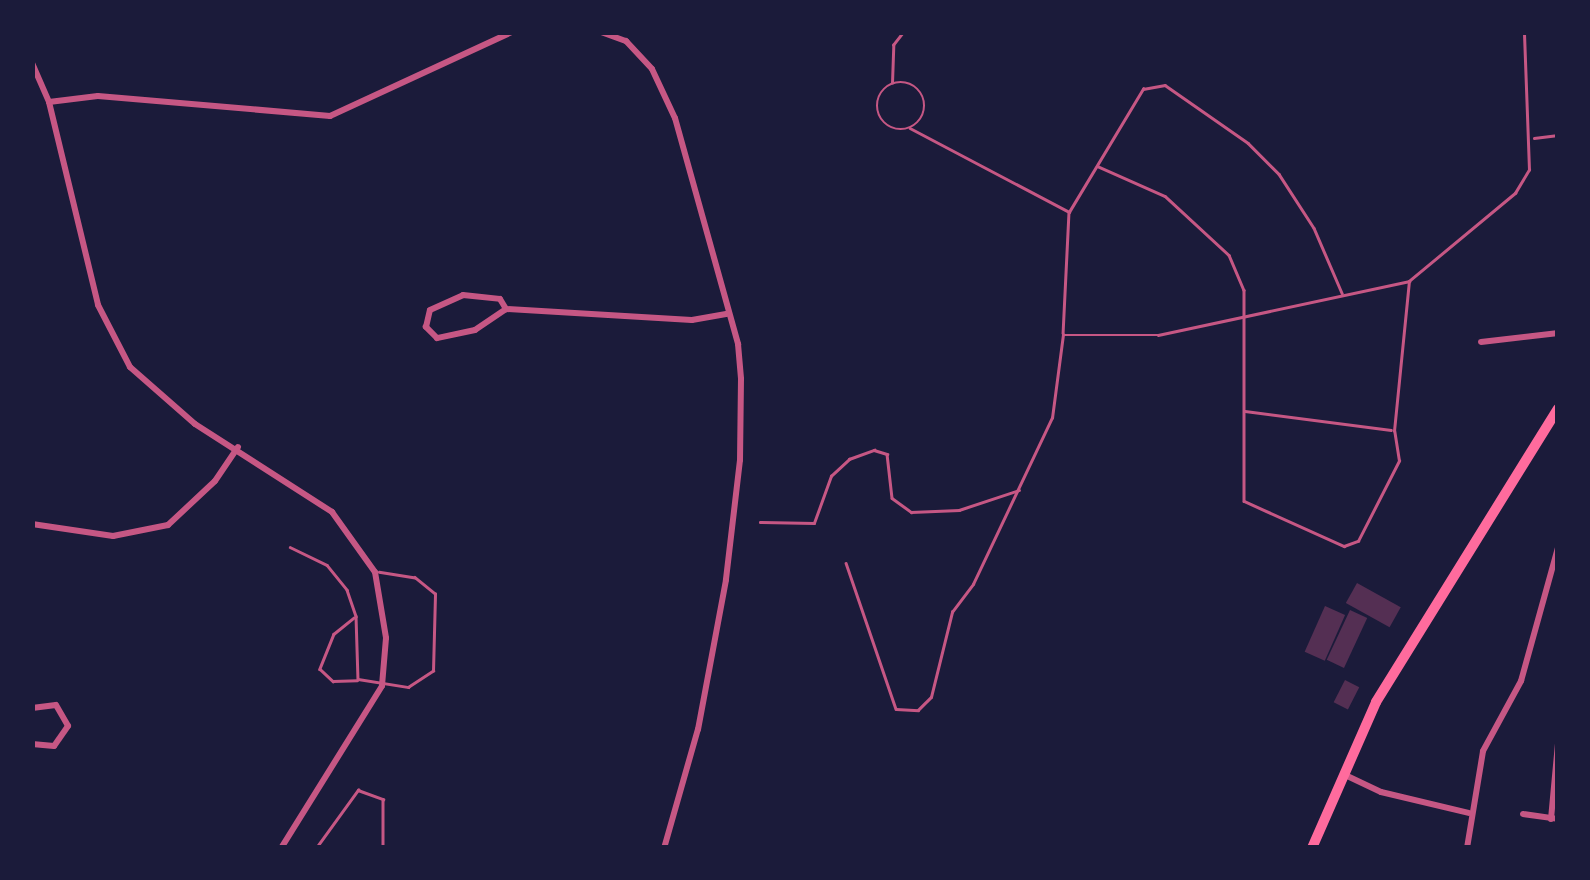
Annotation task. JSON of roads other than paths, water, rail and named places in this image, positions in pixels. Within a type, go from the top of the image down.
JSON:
[{"type":"main road","points":[[1312,848],[1376,702],[1558,409]]},
{"type":"street","points":[[49,102],[98,96],[330,116],[512,32]]},
{"type":"street","points":[[601,32],[626,41],[652,69],[676,118],[728,314],[740,378],[735,511],[708,679],[664,848]]},
{"type":"street","points":[[32,63],[49,102],[84,256],[113,340],[160,397],[332,512],[375,572],[386,638],[382,686],[281,848]]},
{"type":"street","points":[[506,309],[500,299],[463,295],[430,310],[426,327],[436,338],[475,330],[506,309],[674,320],[728,314]]},
{"type":"street","points":[[1481,342],[1558,333]]},
{"type":"street","points":[[32,524],[113,536],[168,525],[215,480],[238,447]]},
{"type":"street","points":[[1467,848],[1469,814],[1483,751],[1529,660],[1558,548]]},
{"type":"street","points":[[32,708],[56,706],[68,726],[54,746],[32,744]]},
{"type":"street","points":[[1522,814],[1554,819],[1558,744]]},
{"type":"street","points":[[1342,774],[1381,792],[1469,814]]},
{"type":"lane","points":[[892,84],[893,45],[903,32]]},
{"type":"lane","points":[[1063,335],[1149,336],[1410,280],[1515,193],[1529,170],[1532,138],[1524,32]]},
{"type":"lane","points":[[910,128],[923,114],[922,94],[905,83],[892,84],[878,98],[880,118],[896,130],[910,128],[1069,212]]},
{"type":"lane","points":[[846,563],[896,709],[918,710],[931,697],[952,612],[1020,490],[1052,418],[1063,335],[1069,212],[1143,89],[1171,87],[1279,174],[1314,228],[1343,295]]},
{"type":"lane","points":[[1532,138],[1558,135]]},
{"type":"lane","points":[[1097,166],[1165,196],[1217,238],[1239,272],[1246,314],[1244,411],[1248,506],[1344,546],[1358,541],[1398,466],[1394,431],[1410,280]]},
{"type":"lane","points":[[1244,411],[1394,431]]},
{"type":"lane","points":[[760,522],[814,523],[832,476],[849,459],[874,450],[886,454],[892,498],[911,512],[959,510],[1020,490]]},
{"type":"lane","points":[[290,547],[327,565],[347,590],[356,616],[358,679]]},
{"type":"lane","points":[[356,616],[334,634],[320,669],[333,681],[358,679],[382,686],[408,687],[433,671],[438,609],[426,582],[375,572]]},
{"type":"lane","points":[[316,848],[358,790],[383,799],[382,848]]}]
